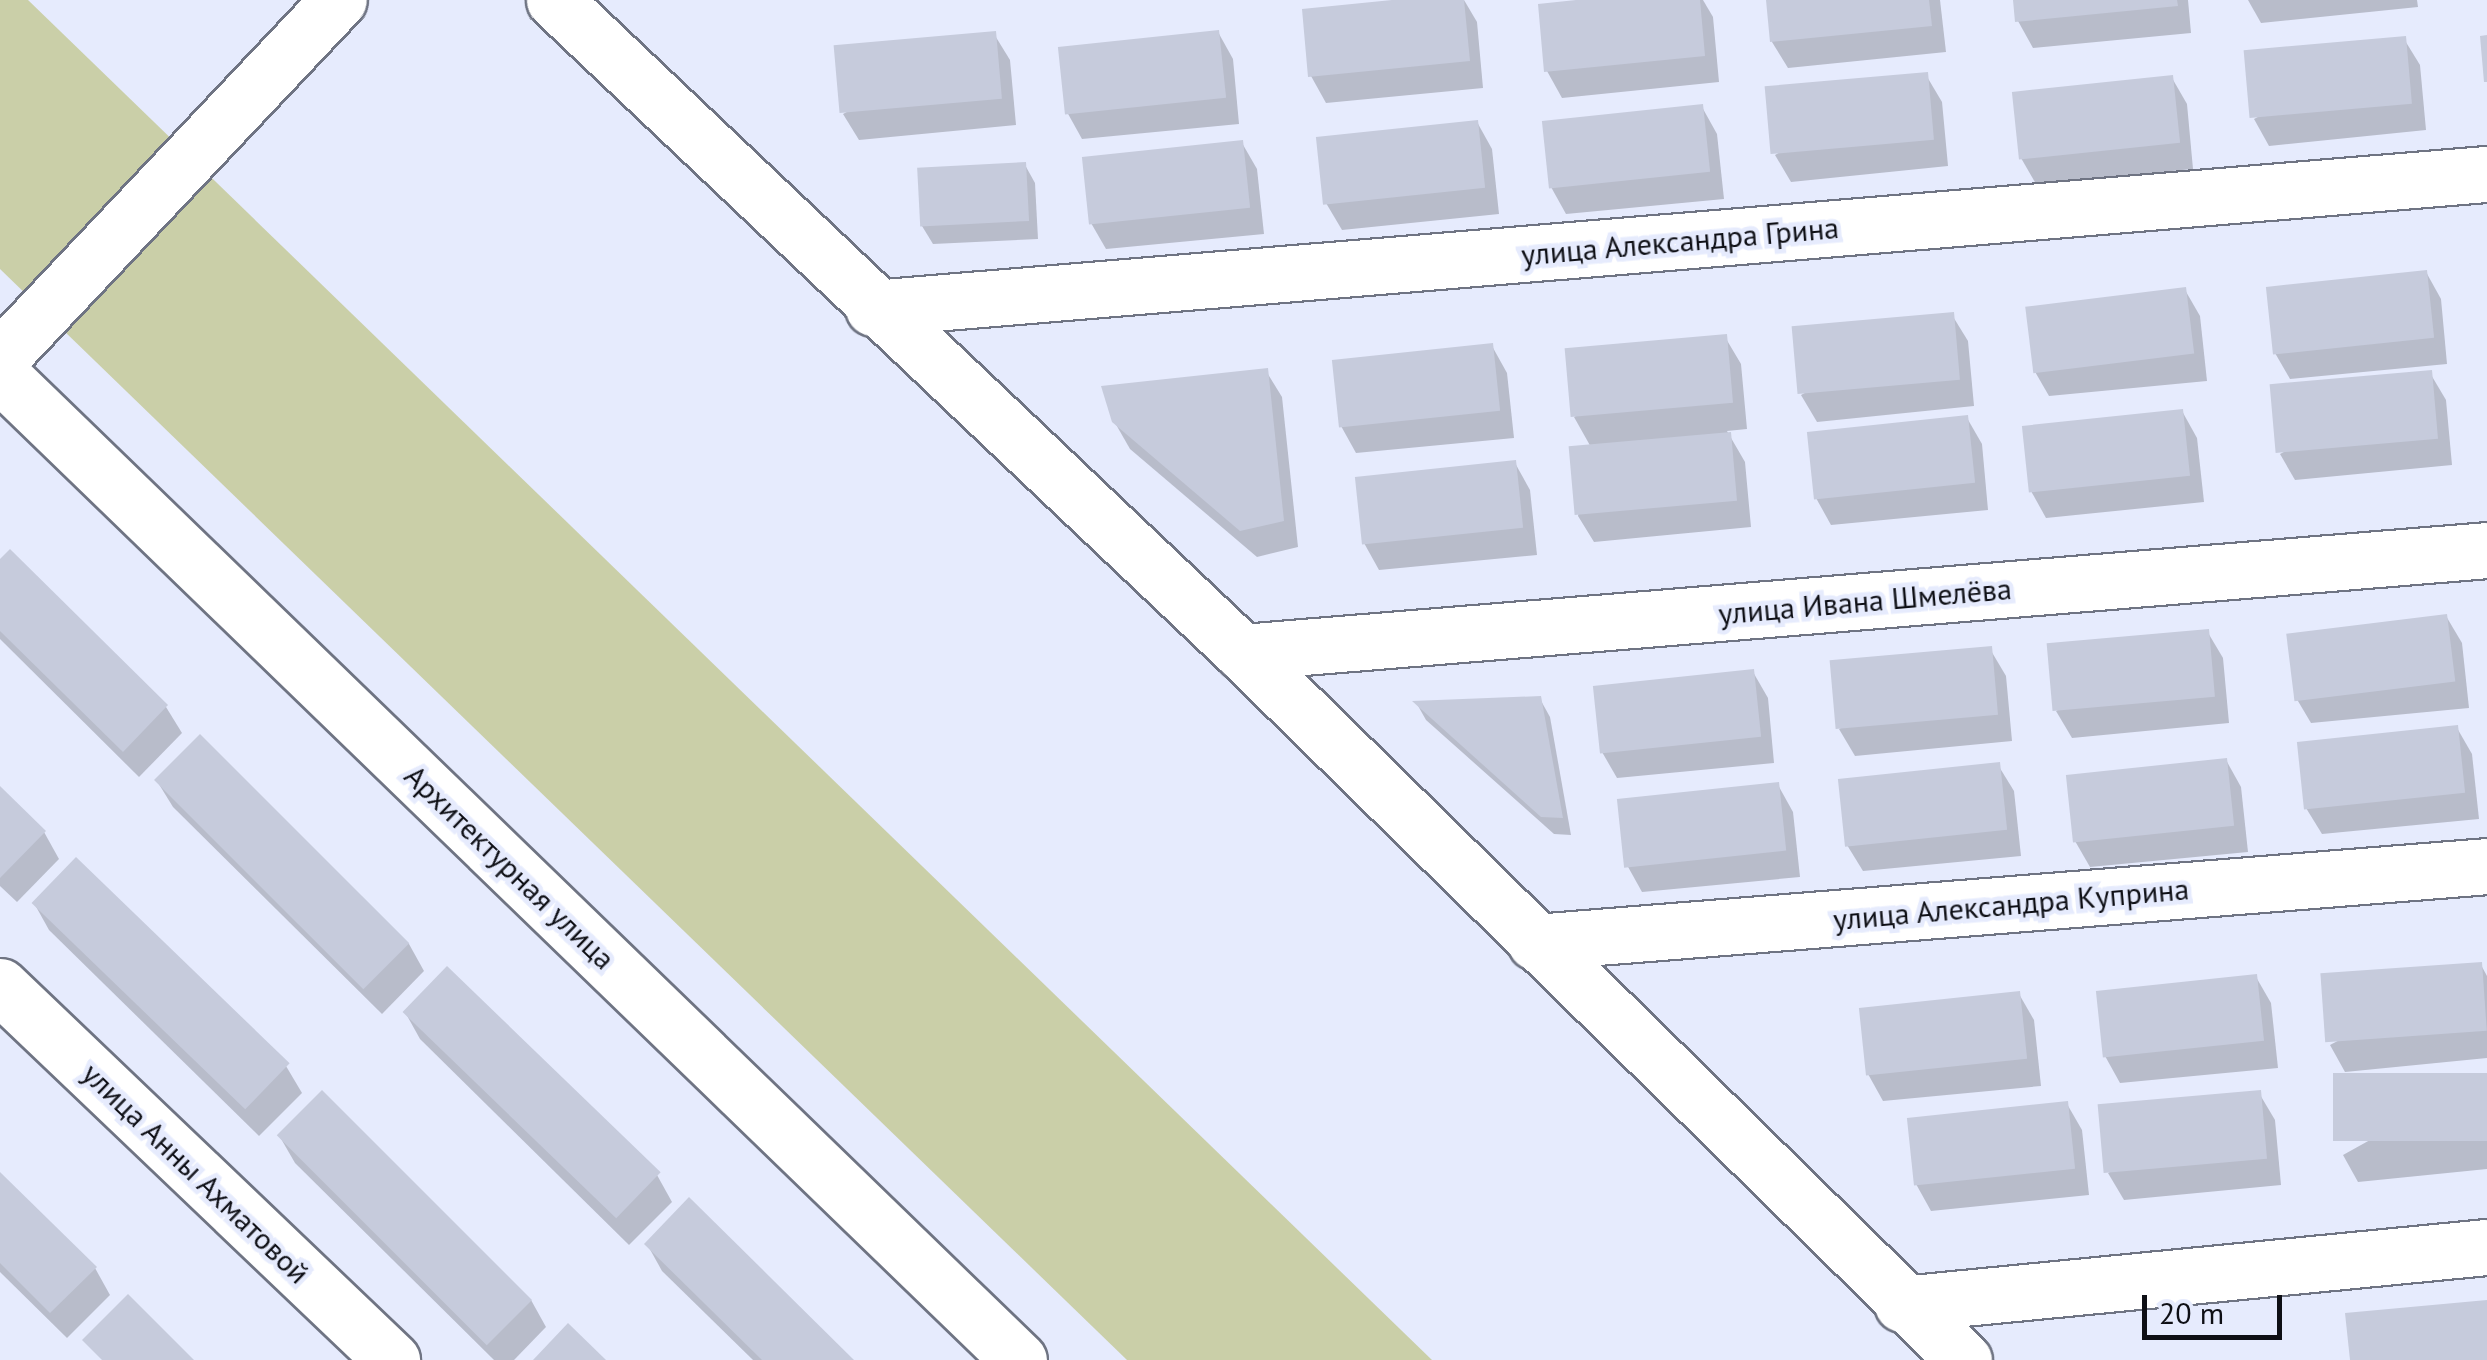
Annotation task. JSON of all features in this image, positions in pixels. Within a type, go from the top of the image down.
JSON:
[{"type":"street","points":[[0,358],[339,0]]},
{"type":"street","points":[[554,0],[873,308],[1242,652],[1902,1304],[1964,1360]]},
{"type":"street","name":"улица Александра Грина","points":[[873,308],[2487,174]]},
{"type":"street","name":"Архитектурная улица","points":[[0,374],[1020,1360]]},
{"type":"street","name":"улица Ивана Шмелёва","points":[[1242,652],[2487,550]]},
{"type":"street","name":"улица Александра Куприна","points":[[1535,942],[2487,866]]},
{"type":"street","name":"улица Анны Ахматовой","points":[[0,986],[392,1360]]},
{"type":"street","points":[[1902,1304],[2487,1248]]},
{"type":"green space","points":[[0,0],[28,0],[1432,1360],[1127,1360],[0,269]]},
{"type":"building","points":[[1392,0],[1464,0],[1470,61],[1308,77],[1302,9]]},
{"type":"building","points":[[1576,0],[1700,0],[1705,56],[1544,72],[1538,4]]},
{"type":"building","points":[[1766,0],[1929,0],[1932,26],[1770,42]]},
{"type":"building","points":[[2013,0],[2177,0],[2178,6],[2015,22]]},
{"type":"building","points":[[1219,30],[1226,98],[1065,115],[1058,47]]},
{"type":"building","points":[[996,31],[1002,99],[840,113],[834,45]]},
{"type":"building","points":[[2487,35],[2487,82],[2484,82],[2480,36]]},
{"type":"building","points":[[2406,36],[2412,104],[2250,118],[2244,50]]},
{"type":"building","points":[[1928,72],[1934,140],[1771,154],[1765,86]]},
{"type":"building","points":[[2173,75],[2180,143],[2019,160],[2012,92]]},
{"type":"building","points":[[1703,104],[1710,172],[1549,189],[1542,121]]},
{"type":"building","points":[[1478,120],[1485,188],[1323,205],[1316,137]]},
{"type":"building","points":[[1243,140],[1250,208],[1089,225],[1082,157]]},
{"type":"building","points":[[1026,162],[1029,221],[920,227],[917,168]]},
{"type":"building","points":[[2427,270],[2434,338],[2273,355],[2266,287]]},
{"type":"building","points":[[2186,287],[2194,354],[2033,373],[2025,307]]},
{"type":"building","points":[[1954,312],[1960,380],[1798,394],[1792,326]]},
{"type":"building","points":[[1727,334],[1733,403],[1571,417],[1565,348]]},
{"type":"building","points":[[1493,343],[1500,411],[1339,428],[1332,360]]},
{"type":"building","points":[[1268,368],[1284,521],[1240,531],[1112,422],[1101,386]]},
{"type":"building","points":[[2432,370],[2438,439],[2276,453],[2270,384]]},
{"type":"building","points":[[2183,409],[2190,476],[2029,493],[2022,426]]},
{"type":"building","points":[[1968,415],[1975,483],[1814,500],[1807,432]]},
{"type":"building","points":[[1731,432],[1737,501],[1575,515],[1569,446]]},
{"type":"building","points":[[1516,460],[1523,528],[1362,545],[1355,477]]},
{"type":"building","points":[[10,549],[168,705],[123,752],[0,631],[0,559]]},
{"type":"building","points":[[2447,614],[2455,681],[2294,701],[2286,634]]},
{"type":"building","points":[[2209,629],[2215,697],[2053,711],[2047,643]]},
{"type":"building","points":[[1992,646],[1998,715],[1836,729],[1830,660]]},
{"type":"building","points":[[1754,669],[1761,737],[1600,754],[1593,686]]},
{"type":"building","points":[[1541,696],[1563,818],[1541,817],[1412,701]]},
{"type":"building","points":[[2458,725],[2465,793],[2304,810],[2297,742]]},
{"type":"building","points":[[200,734],[409,943],[363,989],[154,780]]},
{"type":"building","points":[[2227,758],[2234,826],[2073,843],[2066,775]]},
{"type":"building","points":[[2000,762],[2007,830],[1845,847],[1838,779]]},
{"type":"building","points":[[1779,782],[1786,851],[1624,868],[1617,799]]},
{"type":"building","points":[[0,786],[46,831],[0,878]]},
{"type":"building","points":[[76,857],[290,1063],[245,1109],[32,903]]},
{"type":"building","points":[[2482,962],[2487,1031],[2325,1042],[2320,973]]},
{"type":"building","points":[[447,966],[661,1172],[616,1218],[403,1012]]},
{"type":"building","points":[[2257,974],[2264,1041],[2103,1058],[2096,991]]},
{"type":"building","points":[[2020,991],[2027,1059],[1866,1076],[1859,1008]]},
{"type":"building","points":[[2333,1073],[2487,1073],[2487,1141],[2333,1141]]},
{"type":"building","points":[[322,1090],[532,1300],[487,1345],[277,1135]]},
{"type":"building","points":[[2261,1090],[2267,1159],[2104,1173],[2098,1104]]},
{"type":"building","points":[[2068,1101],[2075,1169],[1914,1186],[1907,1118]]},
{"type":"building","points":[[0,1172],[97,1267],[50,1313],[0,1263]]},
{"type":"building","points":[[689,1197],[854,1360],[762,1360],[644,1244]]},
{"type":"building","points":[[128,1294],[194,1360],[102,1360],[82,1340]]},
{"type":"building","points":[[2487,1300],[2487,1360],[2350,1360],[2345,1313]]},
{"type":"building","points":[[568,1323],[606,1360],[533,1360]]}]
